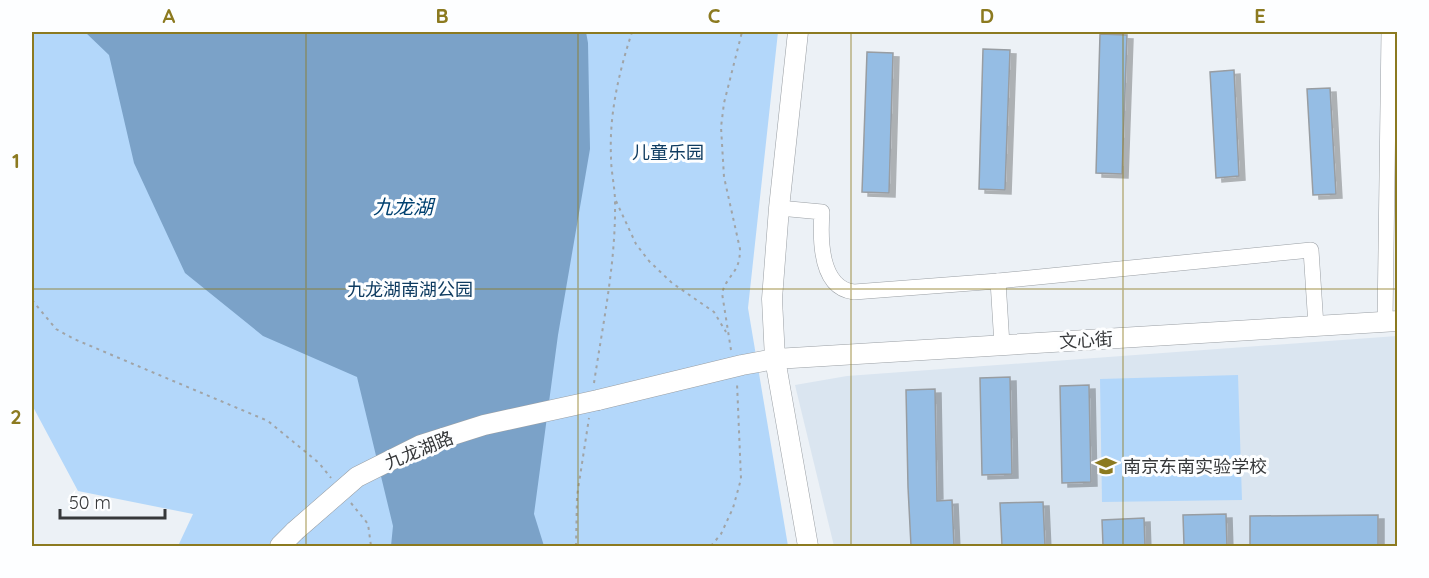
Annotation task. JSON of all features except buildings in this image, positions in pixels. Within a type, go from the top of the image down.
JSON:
[{"type":"street","points":[[798,32],[779,208],[772,299],[775,359],[808,546]]},
{"type":"street","points":[[1389,32],[1391,322]]},
{"type":"street","points":[[779,208],[822,212],[824,258],[831,277],[844,291],[854,292],[998,281],[1311,250],[1316,326]]},
{"type":"street","points":[[998,281],[1002,345]]},
{"type":"street","name":"文心街","points":[[775,359],[1391,322]]},
{"type":"street","name":"九龙湖路","points":[[280,546],[357,477],[421,445],[484,425],[775,359]]},
{"type":"path","points":[[576,546],[577,496],[612,259],[615,199],[611,156],[613,109],[620,73],[632,32]]},
{"type":"path","points":[[732,356],[722,293],[725,284],[737,270],[740,249],[724,177],[721,127],[724,103],[742,32]]},
{"type":"path","points":[[615,199],[636,244],[649,261],[672,283],[714,312],[728,334]]},
{"type":"path","points":[[32,300],[56,329],[74,339],[268,421],[319,463],[333,480]]},
{"type":"path","points":[[711,546],[721,534],[733,507],[741,479],[740,422],[735,375]]},
{"type":"path","points":[[347,498],[368,524],[371,546]]},
{"type":"shaded area","name":"南京东南实验学校","points":[[1397,336],[1397,546],[834,546],[795,385],[847,376]]},
{"type":"green space","name":"九龙湖南湖公园","points":[[32,32],[778,32],[748,308],[788,546],[178,546],[193,514],[78,491],[32,405]]},
{"type":"green space","points":[[1238,375],[1242,500],[1102,502],[1100,379]]},
{"type":"water","name":"九龙湖","points":[[85,32],[586,32],[590,149],[558,335],[534,514],[544,546],[391,546],[393,526],[357,377],[263,336],[185,273],[134,163],[109,55]]},
{"type":"place","name":"南京东南实验学校","points":[[1106,466]]},
{"type":"park label","name":"儿童乐园","points":[[668,152]]}]
